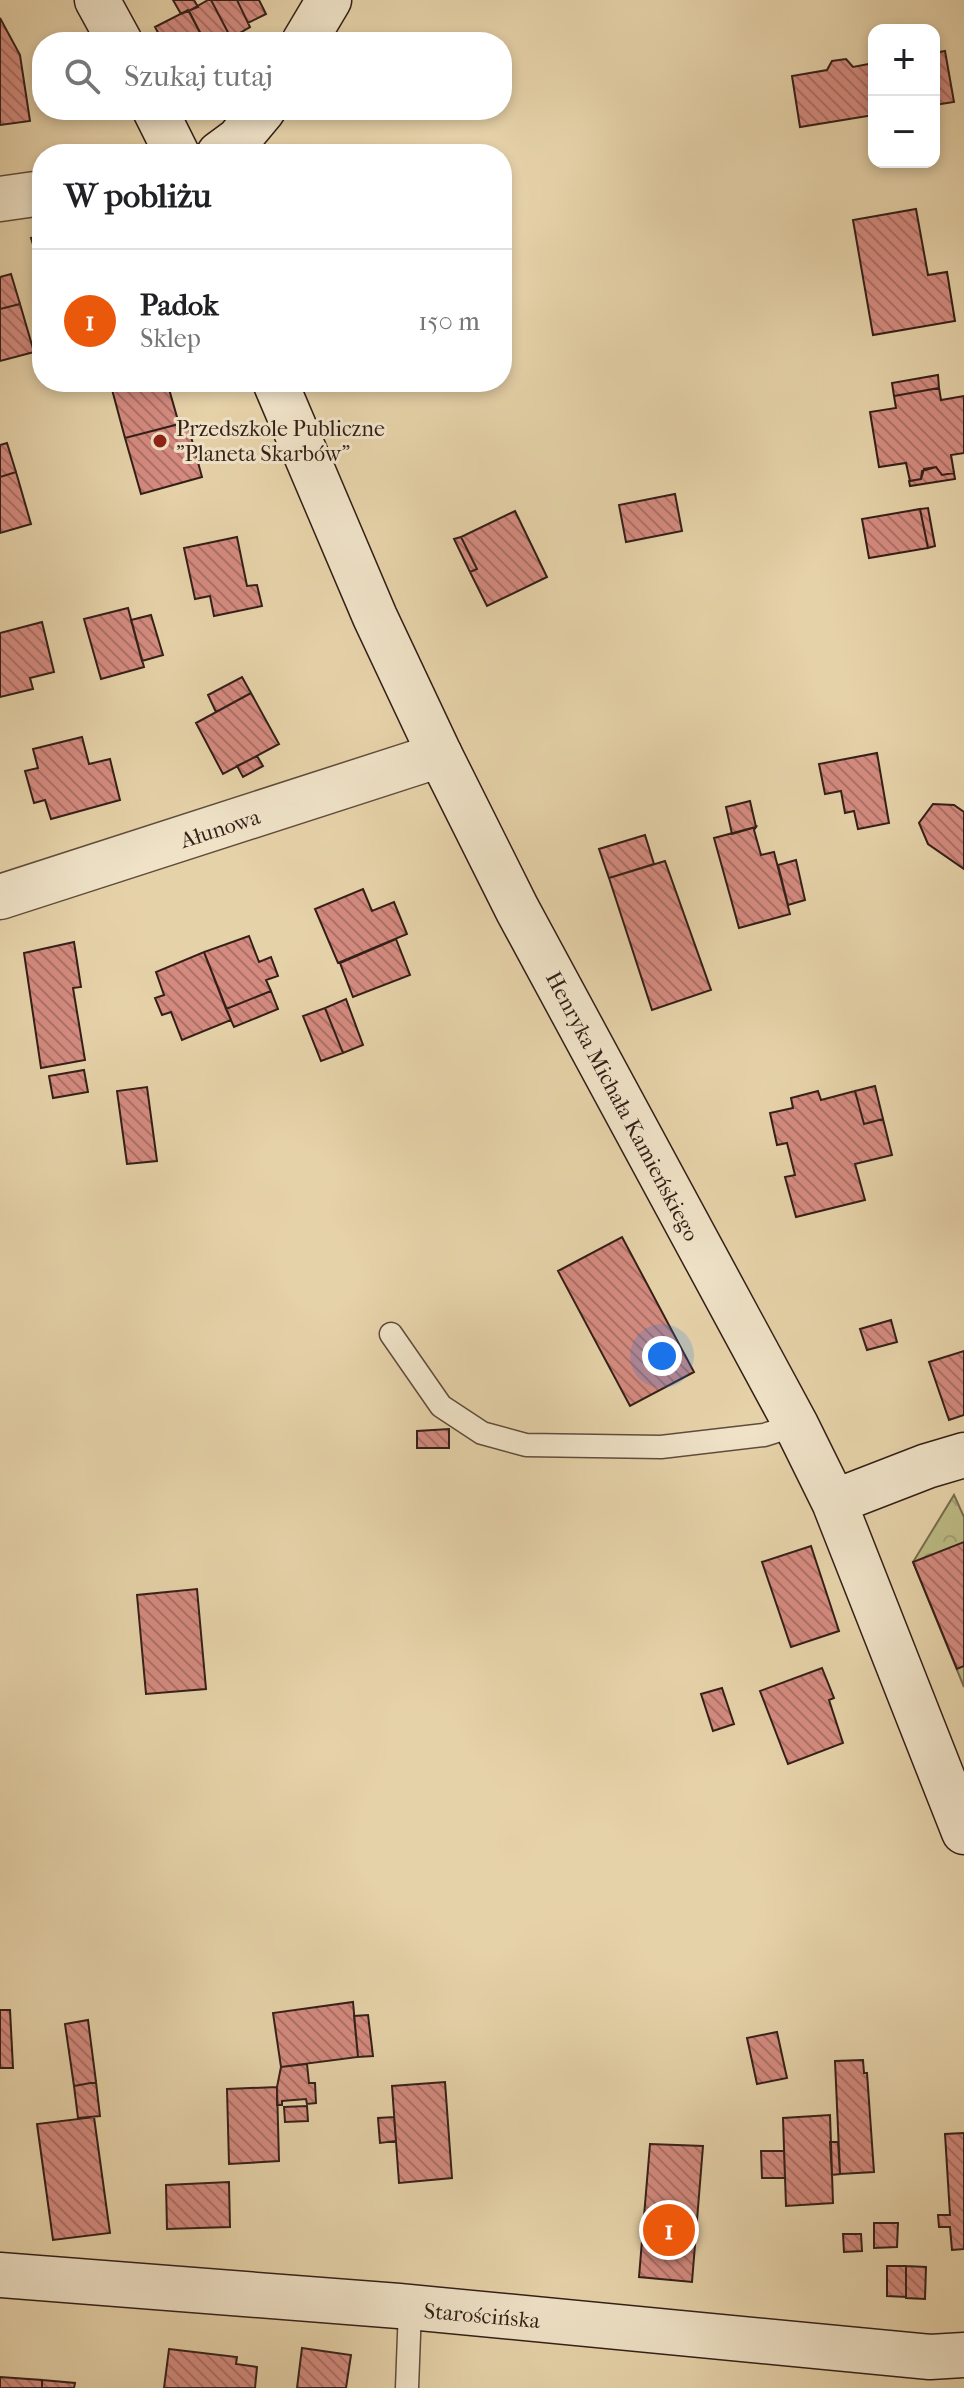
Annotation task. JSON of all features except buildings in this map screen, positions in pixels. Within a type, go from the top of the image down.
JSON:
[{"type":"street","points":[[97,0],[115,32]]},
{"type":"street","points":[[310,32],[329,0]]},
{"type":"street","points":[[160,120],[172,144]]},
{"type":"street","points":[[233,144],[255,120]]},
{"type":"street","points":[[0,199],[32,194]]},
{"type":"street","name":"Henryka Michała Kamieńskiego","points":[[279,392],[375,617],[440,755],[525,923],[796,1425],[834,1502],[964,1832]]},
{"type":"street","name":"Ałunowa","points":[[3,888],[440,755]]},
{"type":"street","points":[[834,1502],[964,1455]]},
{"type":"street","name":"Starościńska","points":[[0,2275],[410,2308],[930,2357],[964,2355]]},
{"type":"lane","points":[[391,1334],[441,1406],[482,1433],[526,1445],[661,1447],[764,1435],[796,1425]]},
{"type":"lane","points":[[407,2388],[410,2308]]},
{"type":"green space","points":[[954,1495],[964,1517],[964,1687],[913,1562]]},
{"type":"place","name":"Przedszkole Publiczne \"Planeta Skarbów\"","points":[[160,441]]},
{"type":"place","name":"Padok","points":[[669,2230]]}]
